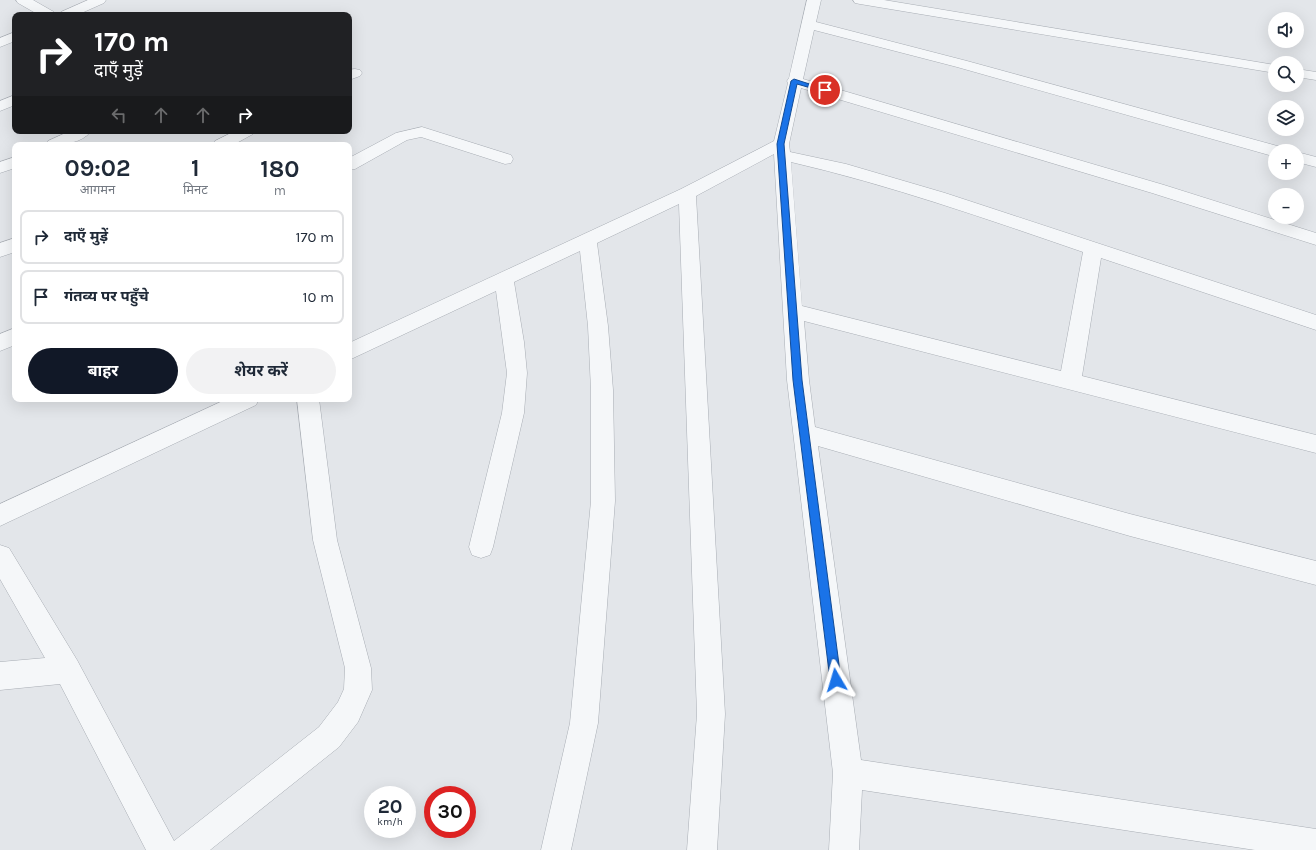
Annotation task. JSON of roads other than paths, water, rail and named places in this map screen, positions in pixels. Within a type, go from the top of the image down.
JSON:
[{"type":"street","points":[[23,0],[44,12]]},
{"type":"street","points":[[73,12],[100,0]]},
{"type":"street","points":[[814,0],[794,81],[781,149],[798,380],[848,773],[844,850]]},
{"type":"street","points":[[860,0],[1268,68]]},
{"type":"street","points":[[942,14],[944,0]]},
{"type":"street","points":[[808,24],[962,64],[1268,149]]},
{"type":"street","points":[[0,42],[12,37]]},
{"type":"street","points":[[1304,74],[1316,76]]},
{"type":"street","points":[[794,81],[1158,189],[1316,239]]},
{"type":"street","points":[[0,106],[12,101]]},
{"type":"street","points":[[352,163],[402,136],[422,132],[505,159]]},
{"type":"street","points":[[60,142],[77,134]]},
{"type":"street","points":[[227,142],[241,134]]},
{"type":"street","points":[[352,351],[781,149],[939,197],[1316,322]]},
{"type":"street","points":[[1304,159],[1316,162]]},
{"type":"street","points":[[0,168],[12,163]]},
{"type":"street","points":[[687,193],[711,714],[702,850]]},
{"type":"street","points":[[556,850],[584,723],[603,501],[601,376],[598,326],[588,240]]},
{"type":"street","points":[[0,251],[12,245]]},
{"type":"street","points":[[1070,382],[1094,249]]},
{"type":"street","points":[[481,547],[513,413],[517,373],[514,342],[504,279]]},
{"type":"street","points":[[793,311],[1316,444]]},
{"type":"street","points":[[0,343],[12,337]]},
{"type":"street","points":[[0,515],[242,402]]},
{"type":"street","points":[[186,850],[330,737],[348,712],[358,690],[358,668],[325,540],[308,402]]},
{"type":"street","points":[[804,432],[1130,524],[1316,573]]},
{"type":"street","points":[[0,556],[67,670],[163,850]]},
{"type":"street","points":[[0,676],[67,670]]},
{"type":"street","points":[[848,773],[1316,844]]}]
